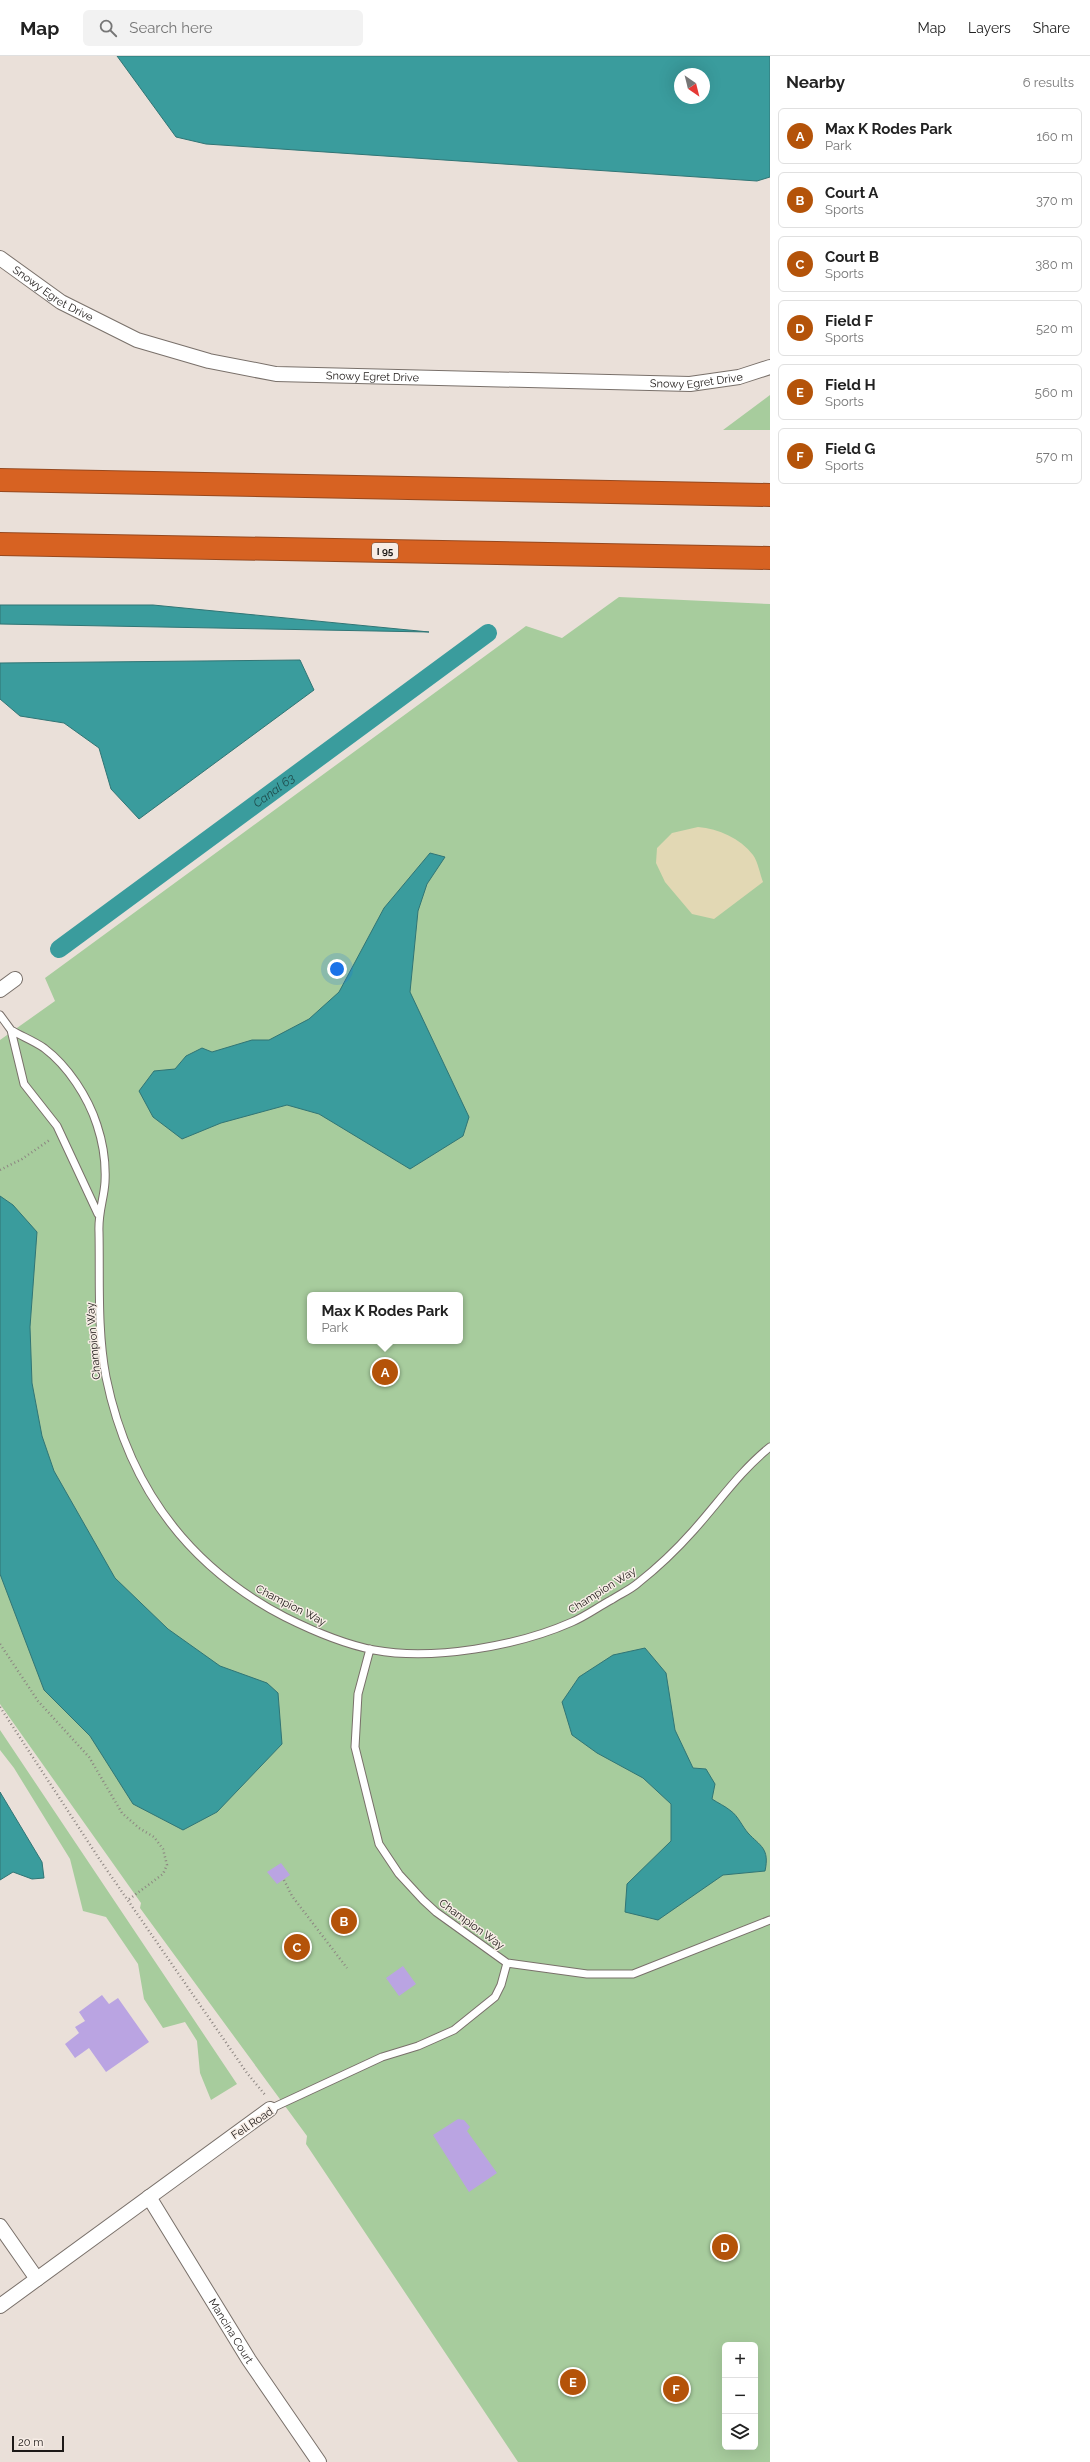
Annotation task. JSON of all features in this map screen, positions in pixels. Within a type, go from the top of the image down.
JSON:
[{"type":"highway","points":[[0,480],[770,495]]},
{"type":"highway","name":"I 95","points":[[0,544],[770,558]]},
{"type":"street","name":"Snowy Egret Drive","points":[[0,258],[61,302],[136,340],[209,361],[276,374],[690,384],[739,377],[770,367]]},
{"type":"street","points":[[0,990],[14,979]]},
{"type":"street","name":"Fell Road","points":[[0,2306],[272,2108]]},
{"type":"street","name":"Mancina Court","points":[[149,2197],[249,2360],[319,2462]]},
{"type":"street","points":[[0,2226],[36,2279]]},
{"type":"lane","name":"Champion Way","points":[[0,1015],[11,1030],[24,1084],[60,1132],[98,1214]]},
{"type":"lane","name":"Champion Way","points":[[11,1030],[44,1049],[73,1080],[87,1100],[97,1125],[103,1150],[105,1184],[98,1214],[102,1333],[106,1376],[123,1439],[144,1484],[174,1530],[212,1570],[253,1600],[308,1629],[370,1649],[419,1653],[500,1645],[538,1635],[575,1621],[636,1584],[691,1533],[736,1479],[770,1447]]},
{"type":"lane","name":"Champion Way","points":[[370,1649],[358,1694],[355,1747],[379,1844],[399,1874],[423,1900],[436,1912],[507,1963],[587,1974],[633,1974],[770,1920]]},
{"type":"lane","name":"Fell Road","points":[[272,2108],[382,2057],[418,2046],[454,2030],[495,1997],[501,1985],[507,1963]]},
{"type":"path","points":[[0,1170],[22,1160],[60,1132]]},
{"type":"path","points":[[0,1644],[38,1701],[89,1757],[122,1813],[139,1828],[154,1837],[164,1849],[167,1865],[163,1874],[128,1900]]},
{"type":"path","points":[[0,1707],[128,1900],[272,2108]]},
{"type":"path","points":[[284,1880],[292,1896],[347,1968]]},
{"type":"green space","points":[[770,395],[770,430],[723,430]]},
{"type":"green space","points":[[619,597],[770,604],[770,2462],[518,2462],[306,2144],[307,2136],[140,1908],[141,1903],[0,1704],[0,1040],[55,1001],[45,978],[526,626],[562,638]]},
{"type":"green space","points":[[0,1730],[237,2084],[211,2100],[200,2073],[197,2041],[185,2022],[163,2028],[144,1999],[138,1964],[106,1917],[83,1911],[70,1859],[14,1768],[0,1750]]},
{"type":"sand","points":[[698,827],[714,830],[728,835],[748,849],[755,858],[763,882],[714,919],[692,914],[665,882],[656,863],[657,848],[672,833]]},
{"type":"water","points":[[117,56],[770,56],[770,177],[757,181],[206,144],[176,137]]},
{"type":"water","points":[[0,605],[153,605],[429,632],[0,624]]},
{"type":"water","points":[[300,660],[314,690],[139,819],[111,789],[99,748],[64,723],[20,716],[0,699],[0,663]]},
{"type":"water","points":[[430,853],[445,857],[427,884],[418,911],[410,992],[469,1117],[463,1136],[410,1169],[319,1114],[287,1105],[221,1123],[182,1139],[153,1117],[139,1091],[154,1071],[175,1069],[186,1056],[202,1048],[212,1052],[252,1040],[269,1040],[309,1019],[339,992],[384,908]]},
{"type":"water","points":[[0,1196],[13,1205],[37,1232],[30,1327],[32,1383],[42,1436],[54,1471],[115,1578],[168,1629],[220,1666],[267,1683],[278,1693],[282,1744],[217,1812],[183,1830],[133,1804],[90,1736],[44,1690],[0,1574]]},
{"type":"water","points":[[645,1648],[666,1673],[675,1730],[693,1768],[706,1769],[715,1784],[712,1799],[738,1818],[748,1833],[763,1848],[766,1857],[765,1871],[723,1875],[658,1920],[625,1912],[627,1884],[671,1841],[671,1804],[643,1778],[597,1753],[572,1735],[562,1702],[579,1677],[613,1655]]},
{"type":"water","points":[[0,1792],[42,1862],[44,1878],[32,1879],[13,1872],[0,1880]]},
{"type":"building","points":[[281,1863],[290,1875],[277,1884],[267,1872]]},
{"type":"building","points":[[403,1966],[416,1984],[399,1996],[386,1978]]},
{"type":"building","points":[[102,1995],[109,2004],[118,1998],[149,2042],[106,2072],[89,2048],[75,2058],[65,2044],[79,2033],[75,2027],[85,2021],[79,2012]]},
{"type":"building","points":[[458,2119],[464,2120],[470,2127],[467,2131],[497,2173],[469,2192],[433,2135]]},
{"type":"waterway","name":"Canal 63","points":[[59,949],[488,633]]},
{"type":"place","name":"Max K Rodes Park","points":[[385,1372]]},
{"type":"place","name":"Court A","points":[[344,1921]]},
{"type":"place","name":"Court B","points":[[297,1947]]},
{"type":"place","name":"Field F","points":[[725,2247]]},
{"type":"place","name":"Field H","points":[[573,2382]]},
{"type":"place","name":"Field G","points":[[676,2389]]}]
